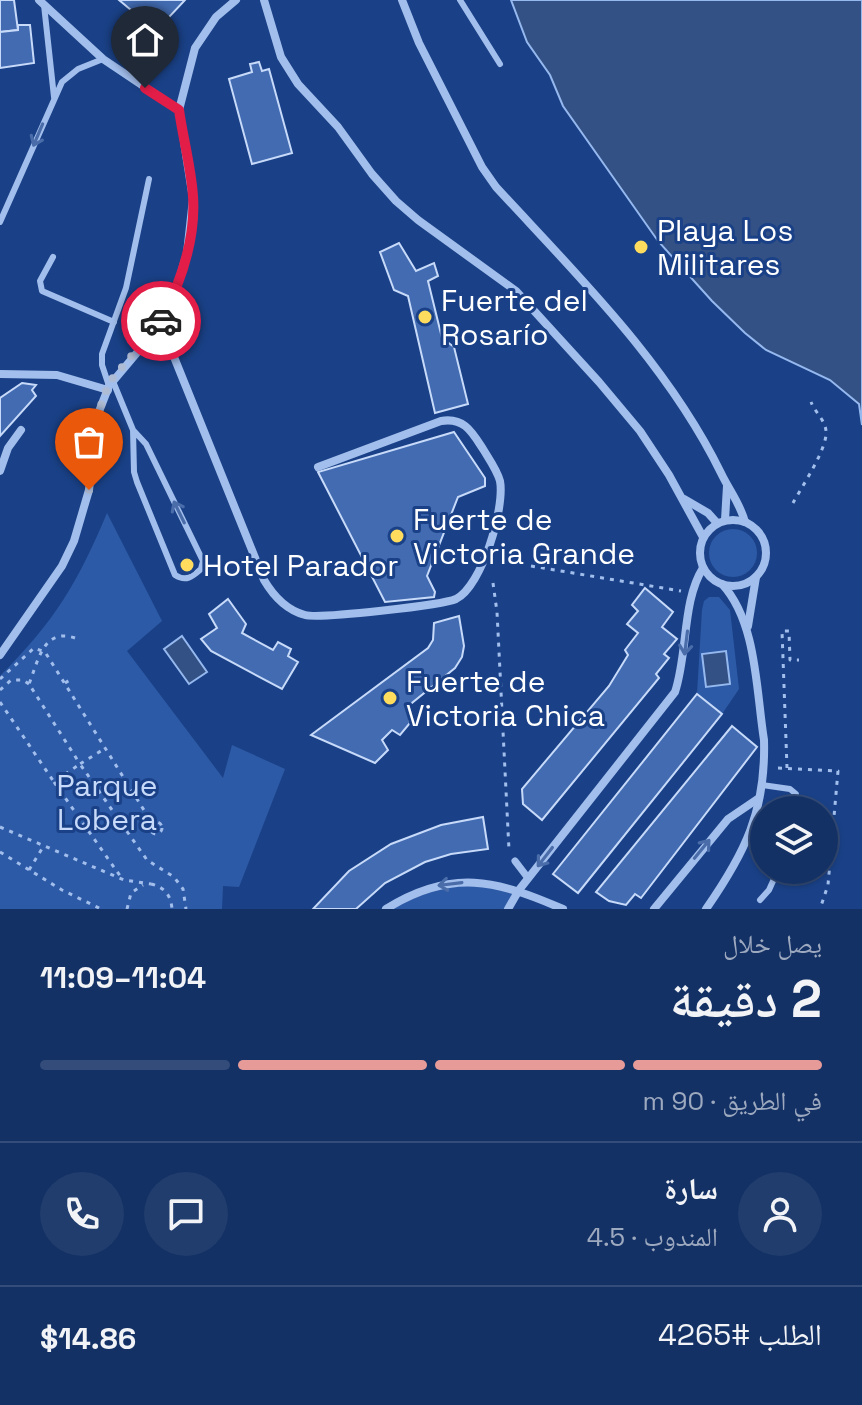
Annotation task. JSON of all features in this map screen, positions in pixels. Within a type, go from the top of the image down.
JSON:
[{"type":"street","points":[[0,655],[33,611],[74,541],[89,490],[98,414],[110,385],[157,329],[178,283],[192,225],[193,199],[179,110],[195,48],[216,17],[236,0]]},
{"type":"street","points":[[264,0],[275,42],[287,70],[338,127],[372,174],[410,213],[493,273],[543,319],[621,406],[683,499],[703,537]]},
{"type":"street","points":[[402,0],[419,43],[482,167],[496,187],[625,329],[692,420],[741,509],[745,522],[760,534],[766,558],[751,598],[748,639]]},
{"type":"street","points":[[41,2],[103,59],[179,110]]},
{"type":"street","points":[[157,329],[174,357],[264,580],[272,594],[286,607],[302,615],[327,618],[456,599],[475,580],[488,549],[500,498],[500,481],[468,426],[455,420],[441,421],[318,467]]},
{"type":"street","points":[[0,374],[57,375],[110,385]]},
{"type":"street","points":[[0,471],[2,457],[21,430]]},
{"type":"street","points":[[727,485],[721,522],[703,537],[700,547],[703,568],[722,584],[740,585],[757,576]]},
{"type":"street","points":[[683,499],[721,522],[745,522]]},
{"type":"street","points":[[508,909],[528,878],[675,692],[684,658],[693,587],[703,568]]},
{"type":"street","points":[[722,584],[740,609],[748,639],[764,740],[759,796]]},
{"type":"street","points":[[654,909],[728,819],[750,804]]},
{"type":"street","points":[[706,909],[733,870],[750,832]]},
{"type":"street","points":[[512,862],[528,878]]},
{"type":"street","points":[[386,909],[417,893],[457,882],[493,884],[519,890],[563,909]]},
{"type":"lane","points":[[460,0],[500,64]]},
{"type":"lane","points":[[41,2],[54,97]]},
{"type":"lane","points":[[0,222],[54,97],[70,74],[103,59]]},
{"type":"lane","points":[[133,430],[137,482],[175,575],[189,579],[201,569],[203,561],[146,444],[133,430],[102,365],[102,354],[126,288],[149,179]]},
{"type":"lane","points":[[53,257],[40,281],[42,291],[114,322]]},
{"type":"lane","points":[[762,785],[790,789],[796,796]]},
{"type":"lane","points":[[760,900],[772,884]]},
{"type":"path","points":[[793,503],[818,460],[827,432],[811,402]]},
{"type":"path","points":[[531,566],[671,588]]},
{"type":"path","points":[[493,583],[512,862]]},
{"type":"path","points":[[787,768],[782,631],[789,631],[790,660],[799,660]]},
{"type":"path","points":[[29,684],[41,651],[53,638],[75,638]]},
{"type":"path","points":[[0,679],[34,648],[45,652],[152,823]]},
{"type":"path","points":[[65,683],[73,678]]},
{"type":"path","points":[[0,690],[5,682],[11,680],[23,680],[29,684],[147,860],[174,877],[183,889],[186,909]]},
{"type":"path","points":[[0,702],[124,880]]},
{"type":"path","points":[[54,782],[104,749]]},
{"type":"path","points":[[778,768],[838,771],[828,885],[820,909]]},
{"type":"path","points":[[0,827],[124,880],[164,889],[169,895],[172,909]]},
{"type":"path","points":[[29,870],[43,847]]},
{"type":"path","points":[[0,852],[100,909]]},
{"type":"path","points":[[127,909],[131,893],[151,884]]},
{"type":"green space","name":"Parque Lobera","points":[[107,513],[162,621],[127,651],[223,778],[232,745],[285,769],[239,887],[223,886],[222,909],[0,909],[0,676],[36,637],[63,600]]},
{"type":"green space","points":[[733,529],[750,536],[757,553],[750,570],[733,577],[716,570],[709,553],[716,536]]},
{"type":"green space","points":[[709,597],[719,597],[730,610],[739,689],[722,714],[697,694],[702,610],[704,601]]},
{"type":"green space","points":[[457,882],[519,890],[508,909],[386,909]]},
{"type":"shaded area","points":[[511,0],[862,0],[862,425],[859,404],[830,380],[766,350],[745,333],[658,241],[563,106],[550,75],[527,42]]},
{"type":"shaded area","points":[[182,636],[207,672],[189,684],[164,649]]},
{"type":"shaded area","points":[[726,651],[730,684],[706,687],[702,654]]},
{"type":"building","points":[[0,0],[14,0],[18,30],[0,32]]},
{"type":"building","points":[[119,0],[185,0],[156,31]]},
{"type":"building","points":[[18,25],[30,25],[34,63],[0,68],[0,32],[18,30]]},
{"type":"building","points":[[259,62],[262,71],[269,69],[292,153],[252,164],[229,79],[252,72],[250,64]]},
{"type":"building","name":"Fuerte del Rosarío","points":[[399,243],[416,271],[434,263],[438,276],[428,281],[442,338],[454,347],[468,404],[435,413],[408,296],[394,290],[380,252]]},
{"type":"building","points":[[22,383],[36,385],[32,390],[36,396],[0,436],[0,398]]},
{"type":"building","name":"Fuerte de Victoria Grande","points":[[454,432],[485,478],[485,486],[458,497],[427,576],[435,592],[434,597],[385,602],[318,472]]},
{"type":"building","points":[[645,588],[673,612],[662,627],[677,639],[664,654],[669,658],[656,674],[659,678],[542,820],[523,804],[522,789],[609,686],[628,655],[625,650],[638,633],[627,624],[638,611],[632,605]]},
{"type":"building","points":[[228,599],[246,624],[242,633],[273,650],[278,642],[291,649],[288,656],[298,662],[282,689],[211,651],[201,639],[217,628],[209,614]]},
{"type":"building","name":"Fuerte de Victoria Chica","points":[[459,616],[464,646],[462,657],[455,668],[407,707],[410,723],[400,735],[392,730],[382,740],[388,750],[375,763],[311,735],[428,648],[433,640],[434,623]]},
{"type":"building","points":[[697,694],[722,714],[578,893],[553,874]]},
{"type":"building","points":[[732,726],[757,747],[641,898],[635,894],[626,905],[609,901],[596,892]]},
{"type":"building","points":[[483,817],[488,849],[451,854],[425,862],[385,883],[356,909],[313,909],[349,871],[391,844],[441,825]]},
{"type":"way so far","points":[[89,490],[102,400],[112,379],[161,321]]},
{"type":"place","name":"Playa Los Militares","points":[[641,247]]},
{"type":"place","name":"Fuerte del Rosarío","points":[[425,317]]},
{"type":"place","name":"Fuerte de Victoria Grande","points":[[397,536]]},
{"type":"place","name":"Hotel Parador","points":[[187,565]]},
{"type":"place","name":"Fuerte de Victoria Chica","points":[[390,698]]},
{"type":"route","points":[[145,88],[179,110],[193,199],[187,253],[161,321]]}]
